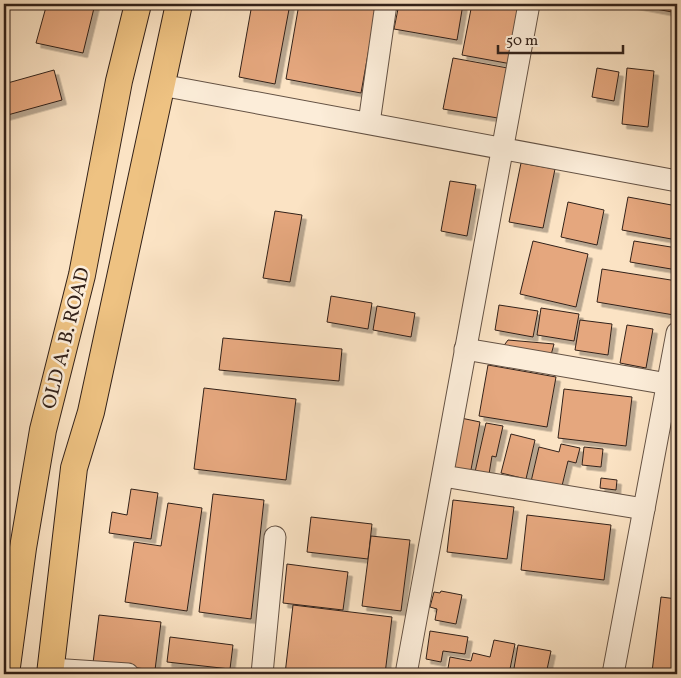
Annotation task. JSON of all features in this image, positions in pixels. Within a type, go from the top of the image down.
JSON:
[{"type":"main road","name":"OLD A. B. ROAD","points":[[6,674],[23,548],[43,430],[82,275],[119,81],[138,4]]},
{"type":"main road","name":"OLD A. B. ROAD","points":[[51,672],[74,468],[91,412],[179,4]]},
{"type":"street","points":[[369,123],[386,4]]},
{"type":"street","points":[[406,674],[501,148],[529,4]]},
{"type":"street","points":[[161,85],[677,181]]},
{"type":"street","points":[[613,674],[677,333]]},
{"type":"street","points":[[465,350],[668,384]]},
{"type":"street","points":[[443,476],[644,509]]},
{"type":"street","points":[[262,674],[275,537]]},
{"type":"street","points":[[51,672],[128,674]]},
{"type":"building","points":[[51,4],[95,4],[83,53],[36,43],[46,7]]},
{"type":"building","points":[[252,4],[290,4],[275,84],[239,77]]},
{"type":"building","points":[[299,4],[377,4],[361,93],[286,79]]},
{"type":"building","points":[[399,4],[463,4],[457,40],[394,29]]},
{"type":"building","points":[[472,4],[528,4],[517,65],[462,55]]},
{"type":"building","points":[[630,4],[677,4],[677,13]]},
{"type":"building","points":[[453,58],[513,69],[504,119],[443,109]]},
{"type":"building","points":[[597,68],[619,72],[614,101],[592,97]]},
{"type":"building","points":[[627,68],[654,71],[648,127],[622,124]]},
{"type":"building","points":[[54,70],[62,100],[4,116],[4,84]]},
{"type":"building","points":[[521,163],[555,169],[543,228],[509,222]]},
{"type":"building","points":[[450,181],[476,185],[467,236],[441,231]]},
{"type":"building","points":[[628,197],[677,206],[677,240],[622,230]]},
{"type":"building","points":[[568,202],[604,210],[597,245],[561,237]]},
{"type":"building","points":[[275,211],[302,215],[290,282],[263,278]]},
{"type":"building","points":[[533,241],[588,254],[576,307],[520,294]]},
{"type":"building","points":[[634,241],[677,248],[677,270],[630,262]]},
{"type":"building","points":[[602,269],[677,281],[674,315],[597,302]]},
{"type":"building","points":[[331,296],[372,303],[368,329],[327,322]]},
{"type":"building","points":[[499,305],[538,311],[533,337],[495,330]]},
{"type":"building","points":[[377,306],[415,313],[411,337],[373,330]]},
{"type":"building","points":[[541,308],[579,314],[574,341],[537,335]]},
{"type":"building","points":[[580,320],[612,324],[608,355],[575,350]]},
{"type":"building","points":[[627,325],[653,329],[646,368],[620,363]]},
{"type":"building","points":[[223,338],[342,349],[339,381],[219,370]]},
{"type":"building","points":[[508,340],[554,344],[551,355],[502,348]]},
{"type":"building","points":[[488,365],[556,377],[547,427],[479,416]]},
{"type":"building","points":[[204,388],[296,399],[286,480],[194,469]]},
{"type":"building","points":[[564,389],[632,397],[626,446],[558,438]]},
{"type":"building","points":[[461,418],[480,422],[470,475],[451,472]]},
{"type":"building","points":[[486,423],[503,426],[496,457],[492,456],[489,474],[475,472]]},
{"type":"building","points":[[511,434],[535,440],[526,479],[501,473]]},
{"type":"building","points":[[561,444],[580,448],[576,463],[568,461],[561,490],[530,486],[539,447],[559,452]]},
{"type":"building","points":[[584,447],[603,449],[601,467],[582,465]]},
{"type":"building","points":[[601,478],[617,480],[616,490],[600,488]]},
{"type":"building","points":[[131,489],[158,493],[151,539],[109,533],[112,512],[127,515]]},
{"type":"building","points":[[213,494],[264,500],[251,619],[199,612]]},
{"type":"building","points":[[453,500],[514,507],[507,559],[447,552]]},
{"type":"building","points":[[168,503],[202,508],[187,611],[125,602],[134,542],[161,546]]},
{"type":"building","points":[[527,515],[611,525],[604,580],[521,570]]},
{"type":"building","points":[[311,517],[372,524],[368,559],[307,552]]},
{"type":"building","points":[[371,536],[410,540],[401,611],[362,606]]},
{"type":"building","points":[[287,564],[348,572],[343,610],[283,603]]},
{"type":"building","points":[[441,591],[462,595],[456,624],[435,620],[437,609],[430,607],[434,592],[440,593]]},
{"type":"building","points":[[661,597],[677,599],[677,674],[652,672]]},
{"type":"building","points":[[293,605],[392,617],[385,674],[285,674]]},
{"type":"building","points":[[99,615],[161,622],[155,670],[93,663]]},
{"type":"building","points":[[430,631],[468,637],[465,654],[443,651],[441,662],[426,659]]},
{"type":"building","points":[[170,637],[233,645],[230,669],[167,662]]},
{"type":"building","points":[[494,640],[515,644],[509,674],[447,674],[450,657],[471,661],[473,653],[490,657]]},
{"type":"building","points":[[518,645],[551,651],[546,674],[513,674]]}]
